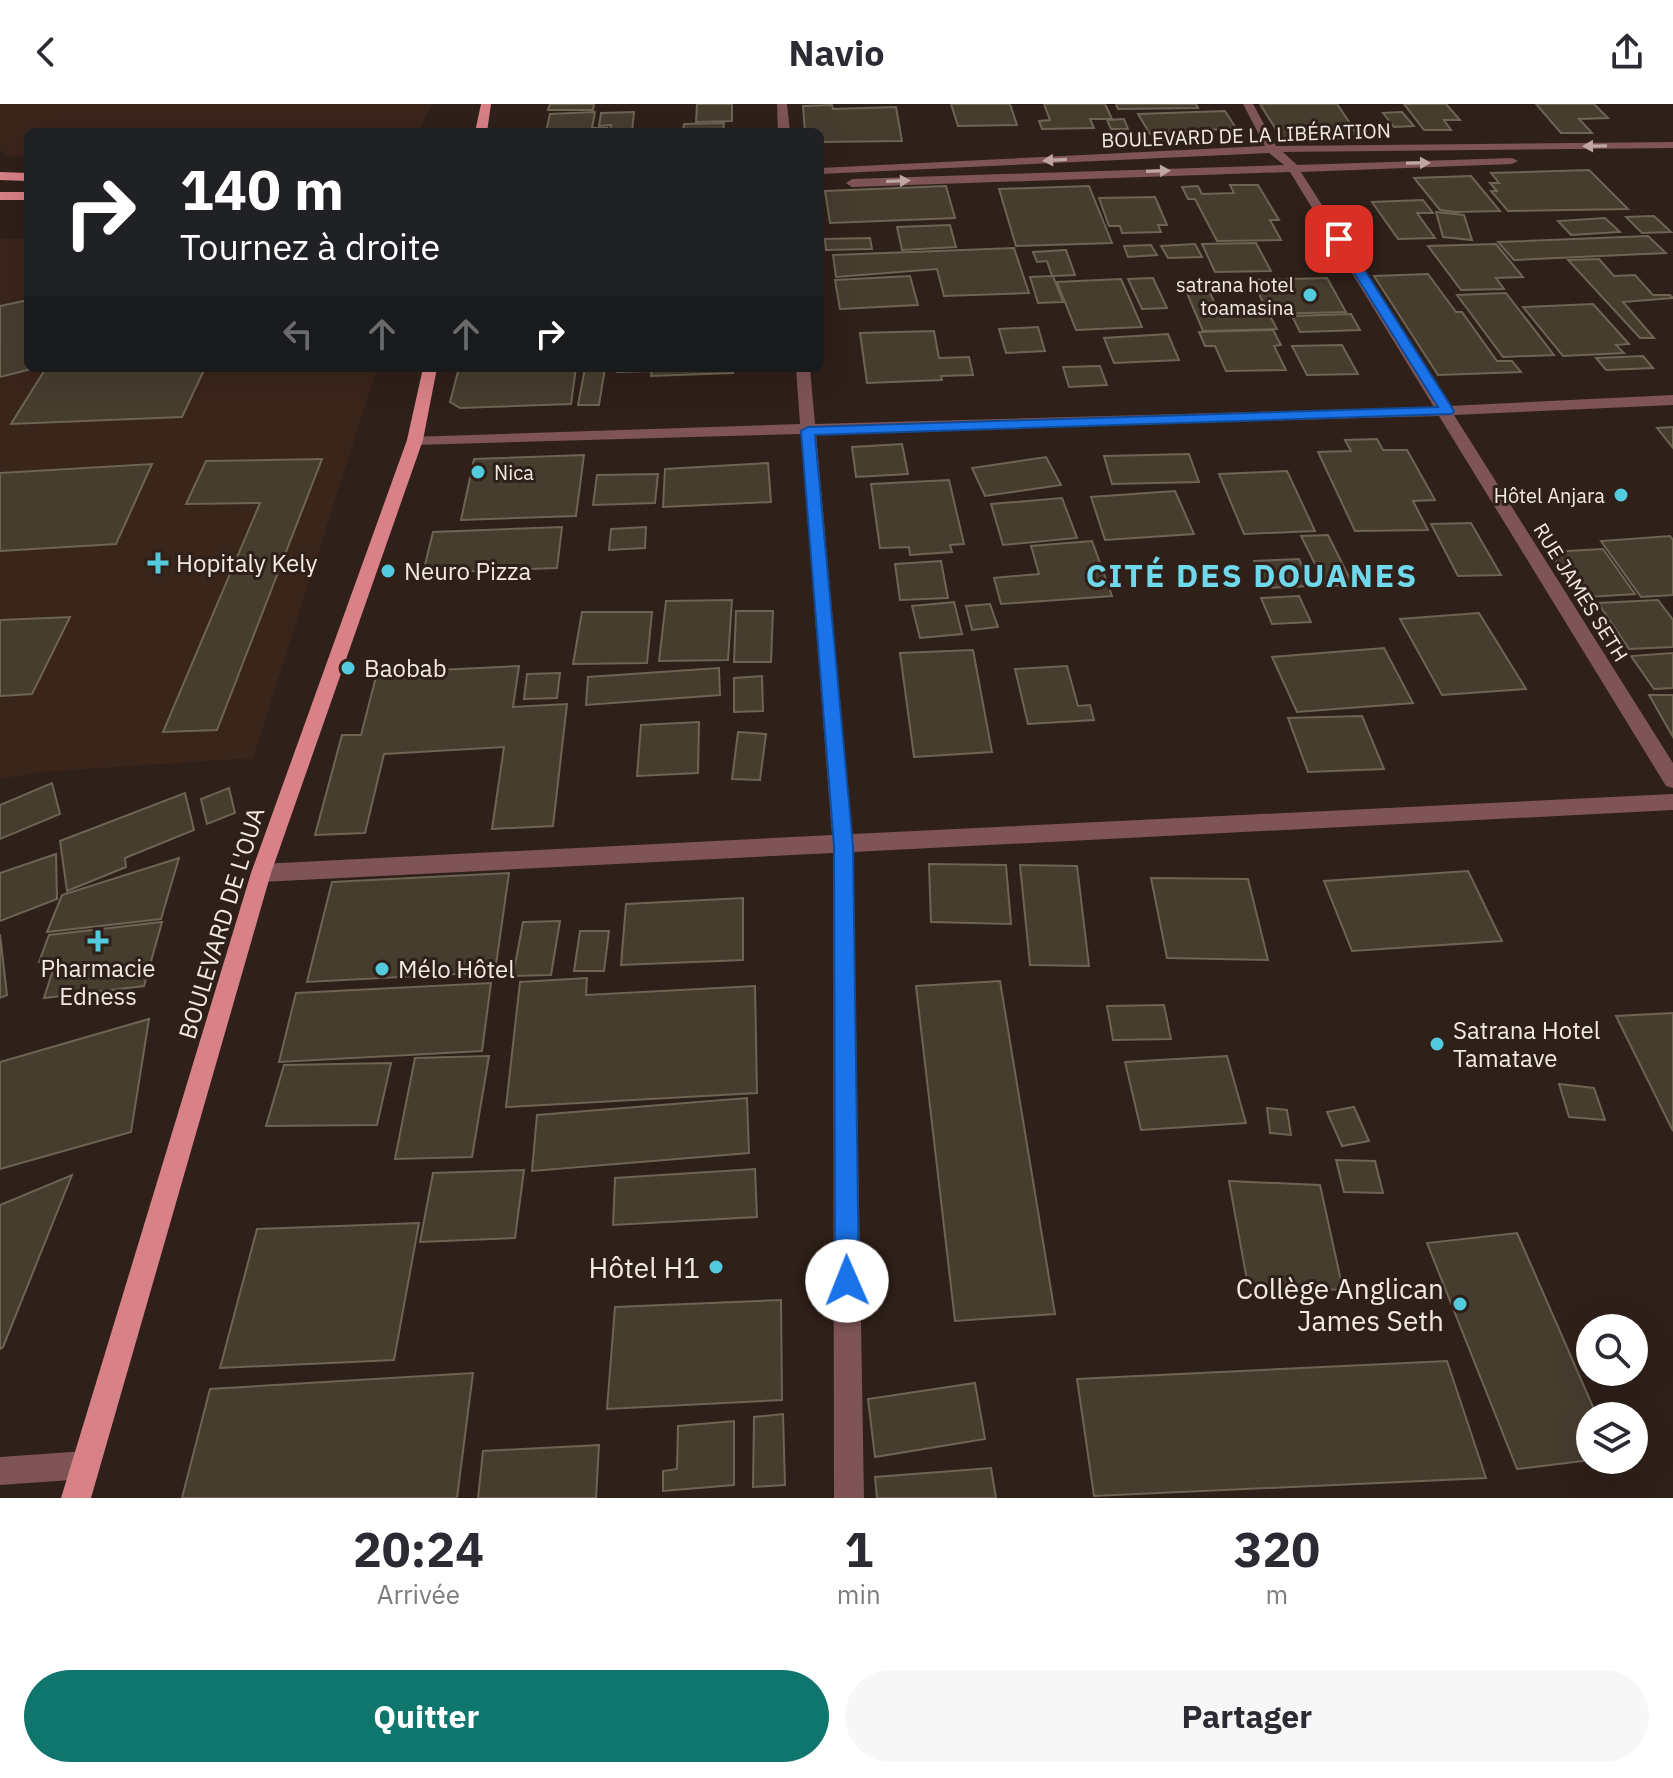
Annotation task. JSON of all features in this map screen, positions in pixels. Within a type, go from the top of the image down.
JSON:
[{"type":"main road","points":[[482,128],[486,104]]},
{"type":"main road","points":[[0,176],[24,177]]},
{"type":"main road","points":[[0,196],[24,196]]},
{"type":"main road","name":"BOULEVARD DE L'OUA","points":[[76,1498],[261,873],[415,440],[429,372]]},
{"type":"street","points":[[782,104],[784,128]]},
{"type":"street","name":"RUE JAMES SETH","points":[[1248,104],[1272,149],[1292,166],[1447,411],[1673,780]]},
{"type":"street","name":"BOULEVARD DE LA LIBÉRATION","points":[[824,171],[1272,149],[1673,145]]},
{"type":"street","name":"BOULEVARD DE LA LIBÉRATION","points":[[824,184],[1292,166],[1673,157]]},
{"type":"street","points":[[803,372],[843,846],[849,1498]]},
{"type":"street","points":[[415,440],[1447,411],[1673,400]]},
{"type":"street","points":[[261,873],[1673,802]]},
{"type":"street","points":[[0,1471],[85,1465]]},
{"type":"shaded area","points":[[0,104],[432,104],[420,128],[24,128],[24,155],[6,156],[0,150]]},
{"type":"shaded area","name":"Hopitaly Kely","points":[[24,238],[24,372],[376,372],[253,758],[41,772],[0,779],[0,239]]},
{"type":"building","points":[[550,104],[594,104],[593,110],[548,110]]},
{"type":"building","points":[[697,104],[732,104],[732,121],[696,122]]},
{"type":"building","points":[[951,104],[1010,104],[1017,125],[958,126]]},
{"type":"building","points":[[1044,104],[1105,104],[1112,119],[1090,119],[1094,128],[1042,129],[1039,121],[1050,120]]},
{"type":"building","points":[[1116,104],[1196,104],[1198,108],[1118,109]]},
{"type":"building","points":[[1260,104],[1337,104],[1360,138],[1282,139]]},
{"type":"building","points":[[1404,104],[1446,104],[1460,120],[1444,120],[1451,130],[1424,130]]},
{"type":"building","points":[[1536,104],[1594,104],[1608,118],[1579,119],[1592,133],[1561,133]]},
{"type":"building","points":[[832,105],[833,109],[896,107],[902,141],[824,142],[824,128],[805,128],[803,106]]},
{"type":"building","points":[[1225,111],[1236,128],[1150,134],[1138,114]]},
{"type":"building","points":[[595,112],[592,128],[547,128],[550,114]]},
{"type":"building","points":[[634,112],[632,128],[599,126],[601,113]]},
{"type":"building","points":[[1402,112],[1414,126],[1394,127],[1383,113]]},
{"type":"building","points":[[1124,119],[1128,129],[1111,129],[1107,120]]},
{"type":"building","points":[[724,123],[723,128],[684,128],[684,124]]},
{"type":"building","points":[[1589,170],[1628,209],[1508,211],[1491,191],[1497,191],[1490,183],[1499,183],[1491,173]]},
{"type":"building","points":[[1471,176],[1500,211],[1440,210],[1414,178]]},
{"type":"building","points":[[1230,185],[1258,185],[1279,220],[1270,220],[1281,240],[1217,241],[1195,199],[1188,199],[1182,187],[1198,186],[1202,194],[1234,193]]},
{"type":"building","points":[[946,186],[955,218],[830,223],[825,191]]},
{"type":"building","points":[[1089,186],[1112,243],[1016,246],[999,189]]},
{"type":"building","points":[[1155,197],[1167,225],[1158,225],[1161,232],[1122,233],[1120,226],[1109,226],[1099,198]]},
{"type":"building","points":[[1423,200],[1433,213],[1417,213],[1435,238],[1398,239],[1372,202]]},
{"type":"building","points":[[1436,212],[1464,215],[1472,240],[1443,237]]},
{"type":"building","points":[[1654,216],[1671,232],[1642,233],[1626,217]]},
{"type":"building","points":[[1605,218],[1620,232],[1571,235],[1558,221]]},
{"type":"building","points":[[950,225],[956,247],[902,250],[897,227]]},
{"type":"building","points":[[1648,236],[1666,253],[1514,260],[1498,242]]},
{"type":"building","points":[[870,238],[872,249],[826,250],[825,239]]},
{"type":"building","points":[[1256,243],[1271,271],[1215,272],[1202,244]]},
{"type":"building","points":[[1195,244],[1202,257],[1168,258],[1161,246]]},
{"type":"building","points":[[1496,244],[1523,277],[1496,278],[1504,289],[1461,290],[1428,246]]},
{"type":"building","points":[[1151,245],[1157,255],[1128,257],[1124,246]]},
{"type":"building","points":[[1014,248],[1029,293],[944,296],[937,269],[836,277],[833,255]]},
{"type":"building","points":[[1066,250],[1075,275],[1052,276],[1047,261],[1037,262],[1033,252]]},
{"type":"building","points":[[1599,259],[1614,276],[1635,275],[1653,295],[1670,295],[1673,298],[1623,302],[1654,338],[1640,338],[1568,260]]},
{"type":"building","points":[[1428,274],[1456,312],[1462,312],[1497,361],[1512,361],[1521,372],[1438,375],[1374,276]]},
{"type":"building","points":[[910,276],[918,305],[840,309],[835,280]]},
{"type":"building","points":[[1053,276],[1063,302],[1038,303],[1030,277]]},
{"type":"building","points":[[1153,278],[1167,308],[1142,309],[1128,279]]},
{"type":"building","points":[[1327,278],[1346,312],[1269,314],[1252,280]]},
{"type":"building","points":[[1121,279],[1142,327],[1076,330],[1057,282]]},
{"type":"building","points":[[1184,286],[1207,286],[1220,315],[1269,314],[1277,329],[1203,331]]},
{"type":"building","points":[[1506,293],[1554,355],[1503,357],[1457,295]]},
{"type":"building","points":[[24,301],[24,371],[0,377],[0,306]]},
{"type":"building","points":[[1593,304],[1629,344],[1616,345],[1624,353],[1563,356],[1523,307]]},
{"type":"building","points":[[1351,314],[1360,330],[1300,332],[1292,316]]},
{"type":"building","points":[[1038,327],[1045,351],[1006,353],[999,329]]},
{"type":"building","points":[[1273,330],[1281,345],[1274,346],[1286,370],[1226,371],[1215,346],[1205,346],[1199,332]]},
{"type":"building","points":[[934,331],[939,358],[969,357],[973,375],[941,376],[942,380],[867,383],[860,333]]},
{"type":"building","points":[[1168,334],[1179,360],[1114,363],[1104,338]]},
{"type":"building","points":[[1342,345],[1358,374],[1307,375],[1292,346]]},
{"type":"building","points":[[1643,356],[1653,368],[1606,370],[1596,358]]},
{"type":"building","points":[[1100,366],[1107,385],[1069,387],[1063,367]]},
{"type":"building","points":[[44,372],[203,372],[182,417],[11,424]]},
{"type":"building","points":[[458,372],[575,372],[571,404],[460,408],[450,402]]},
{"type":"building","points":[[584,372],[604,372],[599,405],[578,405]]},
{"type":"building","points":[[652,372],[733,372],[733,373],[651,376]]},
{"type":"building","points":[[1673,427],[1673,448],[1657,428]]},
{"type":"building","points":[[1377,439],[1383,450],[1407,450],[1435,500],[1413,501],[1428,530],[1355,531],[1318,452],[1351,451],[1345,440]]},
{"type":"building","points":[[902,444],[908,474],[856,477],[852,447]]},
{"type":"building","points":[[1189,454],[1199,482],[1112,484],[1104,456]]},
{"type":"building","points":[[584,455],[576,516],[461,520],[474,459]]},
{"type":"building","points":[[1046,457],[1061,485],[985,496],[972,468]]},
{"type":"building","points":[[322,459],[217,730],[163,732],[260,503],[186,504],[206,461]]},
{"type":"building","points":[[768,463],[771,502],[663,507],[665,469]]},
{"type":"building","points":[[152,464],[116,544],[0,551],[0,473]]},
{"type":"building","points":[[1287,471],[1315,531],[1244,534],[1219,474]]},
{"type":"building","points":[[658,474],[655,503],[593,505],[597,475]]},
{"type":"building","points":[[949,480],[964,544],[950,545],[952,552],[910,555],[909,547],[880,548],[871,484]]},
{"type":"building","points":[[1175,491],[1194,534],[1105,540],[1091,497]]},
{"type":"building","points":[[1062,498],[1077,538],[1003,545],[991,504]]},
{"type":"building","points":[[1471,523],[1501,575],[1458,576],[1431,524]]},
{"type":"building","points":[[562,527],[557,568],[423,573],[433,532]]},
{"type":"building","points":[[646,527],[645,548],[609,550],[611,529]]},
{"type":"building","points":[[1328,535],[1353,585],[1326,586],[1301,536]]},
{"type":"building","points":[[1670,536],[1673,540],[1673,595],[1641,597],[1601,541]]},
{"type":"building","points":[[1092,541],[1112,596],[1001,604],[994,578],[1039,574],[1031,546]]},
{"type":"building","points":[[1603,549],[1635,594],[1587,597],[1574,577],[1567,578],[1550,552]]},
{"type":"building","points":[[1299,559],[1311,586],[1264,588],[1254,561]]},
{"type":"building","points":[[941,561],[948,598],[900,600],[895,564]]},
{"type":"building","points":[[1299,596],[1311,622],[1272,624],[1261,598]]},
{"type":"building","points":[[732,600],[728,660],[659,661],[666,601]]},
{"type":"building","points":[[1658,600],[1673,620],[1673,647],[1629,649],[1598,603]]},
{"type":"building","points":[[954,602],[962,634],[920,638],[912,606]]},
{"type":"building","points":[[990,604],[998,627],[972,630],[966,606]]},
{"type":"building","points":[[736,611],[773,611],[771,662],[734,662]]},
{"type":"building","points":[[582,612],[652,612],[647,663],[573,664]]},
{"type":"building","points":[[1479,613],[1526,689],[1442,695],[1400,619]]},
{"type":"building","points":[[70,617],[32,694],[0,696],[0,620]]},
{"type":"building","points":[[1384,648],[1413,703],[1297,712],[1272,657]]},
{"type":"building","points":[[973,650],[992,752],[914,757],[900,653]]},
{"type":"building","points":[[1673,653],[1673,688],[1654,689],[1631,656]]},
{"type":"building","points":[[519,666],[513,707],[567,704],[553,826],[492,829],[504,747],[384,754],[365,833],[315,835],[342,735],[361,735],[377,673]]},
{"type":"building","points":[[1067,666],[1078,706],[1090,705],[1094,720],[1028,724],[1015,669]]},
{"type":"building","points":[[719,668],[720,695],[586,705],[588,677]]},
{"type":"building","points":[[560,673],[557,698],[524,699],[527,674]]},
{"type":"building","points":[[762,676],[763,711],[734,712],[734,678]]},
{"type":"building","points":[[1649,695],[1673,695],[1673,737]]},
{"type":"building","points":[[1362,716],[1384,769],[1308,772],[1288,718]]},
{"type":"building","points":[[699,722],[698,773],[637,776],[641,725]]},
{"type":"building","points":[[738,732],[766,734],[760,780],[732,779]]},
{"type":"building","points":[[52,783],[60,814],[0,839],[0,805]]},
{"type":"building","points":[[229,788],[235,813],[207,824],[201,799]]},
{"type":"building","points":[[185,793],[194,830],[125,858],[126,867],[67,891],[60,841]]},
{"type":"building","points":[[56,854],[57,899],[0,921],[0,873]]},
{"type":"building","points":[[179,858],[161,919],[47,932],[62,895]]},
{"type":"building","points":[[929,864],[1006,865],[1011,924],[931,922]]},
{"type":"building","points":[[1020,865],[1077,866],[1089,966],[1030,965]]},
{"type":"building","points":[[1468,871],[1502,941],[1352,951],[1324,881]]},
{"type":"building","points":[[509,873],[495,972],[307,982],[332,882]]},
{"type":"building","points":[[1151,878],[1248,879],[1268,960],[1167,958]]},
{"type":"building","points":[[743,898],[743,960],[621,965],[626,904]]},
{"type":"building","points":[[560,921],[551,975],[513,976],[523,922]]},
{"type":"building","points":[[162,922],[144,986],[44,998],[56,960],[39,962],[49,935]]},
{"type":"building","points":[[580,931],[609,931],[604,971],[574,971]]},
{"type":"building","points":[[0,934],[7,995],[0,998]]},
{"type":"building","points":[[587,978],[586,995],[755,986],[757,1093],[506,1107],[520,982]]},
{"type":"building","points":[[1000,981],[1055,1314],[955,1321],[916,986]]},
{"type":"building","points":[[491,983],[482,1051],[279,1062],[296,993]]},
{"type":"building","points":[[1164,1005],[1171,1039],[1113,1040],[1107,1006]]},
{"type":"building","points":[[1673,1013],[1673,1131],[1616,1016]]},
{"type":"building","points":[[149,1019],[131,1132],[0,1169],[0,1062]]},
{"type":"building","points":[[489,1056],[472,1157],[395,1159],[415,1058]]},
{"type":"building","points":[[1227,1056],[1246,1123],[1141,1130],[1125,1062]]},
{"type":"building","points":[[391,1063],[377,1125],[266,1126],[284,1065]]},
{"type":"building","points":[[1559,1084],[1594,1088],[1605,1120],[1569,1117]]},
{"type":"building","points":[[747,1098],[749,1153],[532,1171],[537,1115]]},
{"type":"building","points":[[1354,1107],[1369,1141],[1342,1146],[1327,1112]]},
{"type":"building","points":[[1267,1108],[1287,1110],[1291,1135],[1270,1133]]},
{"type":"building","points":[[1336,1160],[1375,1161],[1383,1193],[1344,1192]]},
{"type":"building","points":[[755,1169],[757,1217],[613,1225],[615,1178]]},
{"type":"building","points":[[524,1170],[515,1238],[420,1242],[433,1173]]},
{"type":"building","points":[[72,1175],[3,1347],[0,1349],[0,1205]]},
{"type":"building","points":[[1229,1181],[1320,1185],[1343,1290],[1248,1286]]},
{"type":"building","points":[[419,1223],[394,1360],[220,1368],[257,1229]]},
{"type":"building","points":[[1517,1233],[1576,1368],[1576,1386],[1584,1386],[1591,1402],[1576,1402],[1576,1462],[1517,1469],[1427,1243]]},
{"type":"building","points":[[781,1300],[782,1400],[607,1409],[615,1307]]},
{"type":"building","points":[[1447,1361],[1486,1478],[1094,1496],[1077,1379]]},
{"type":"building","points":[[473,1373],[457,1498],[182,1498],[210,1389]]},
{"type":"building","points":[[975,1383],[985,1439],[875,1457],[868,1399]]},
{"type":"building","points":[[783,1414],[785,1485],[753,1487],[754,1417]]},
{"type":"building","points":[[734,1421],[734,1485],[663,1491],[663,1471],[677,1469],[678,1426]]},
{"type":"building","points":[[599,1445],[596,1498],[478,1498],[483,1451]]},
{"type":"building","points":[[991,1468],[996,1498],[877,1498],[875,1477]]},
{"type":"place","name":"satrana hotel toamasina","points":[[1310,295]]},
{"type":"place","name":"Nica","points":[[478,472]]},
{"type":"place","name":"Hôtel Anjara","points":[[1621,495]]},
{"type":"place","name":"Hopitaly Kely","points":[[158,563]]},
{"type":"place","name":"Neuro Pizza","points":[[388,571]]},
{"type":"place","name":"Baobab","points":[[348,668]]},
{"type":"place","name":"Pharmacie Edness","points":[[98,941]]},
{"type":"place","name":"Mélo Hôtel","points":[[382,969]]},
{"type":"place","name":"Satrana Hotel Tamatave","points":[[1437,1044]]},
{"type":"place","name":"Hôtel H1","points":[[716,1267]]},
{"type":"place","name":"Collège Anglican James Seth","points":[[1460,1304]]},
{"type":"district","name":"CITÉ DES DOUANES","points":[[1252,575]]},
{"type":"route","points":[[847,1281],[843,846],[808,431],[1447,411],[1339,239]]}]
